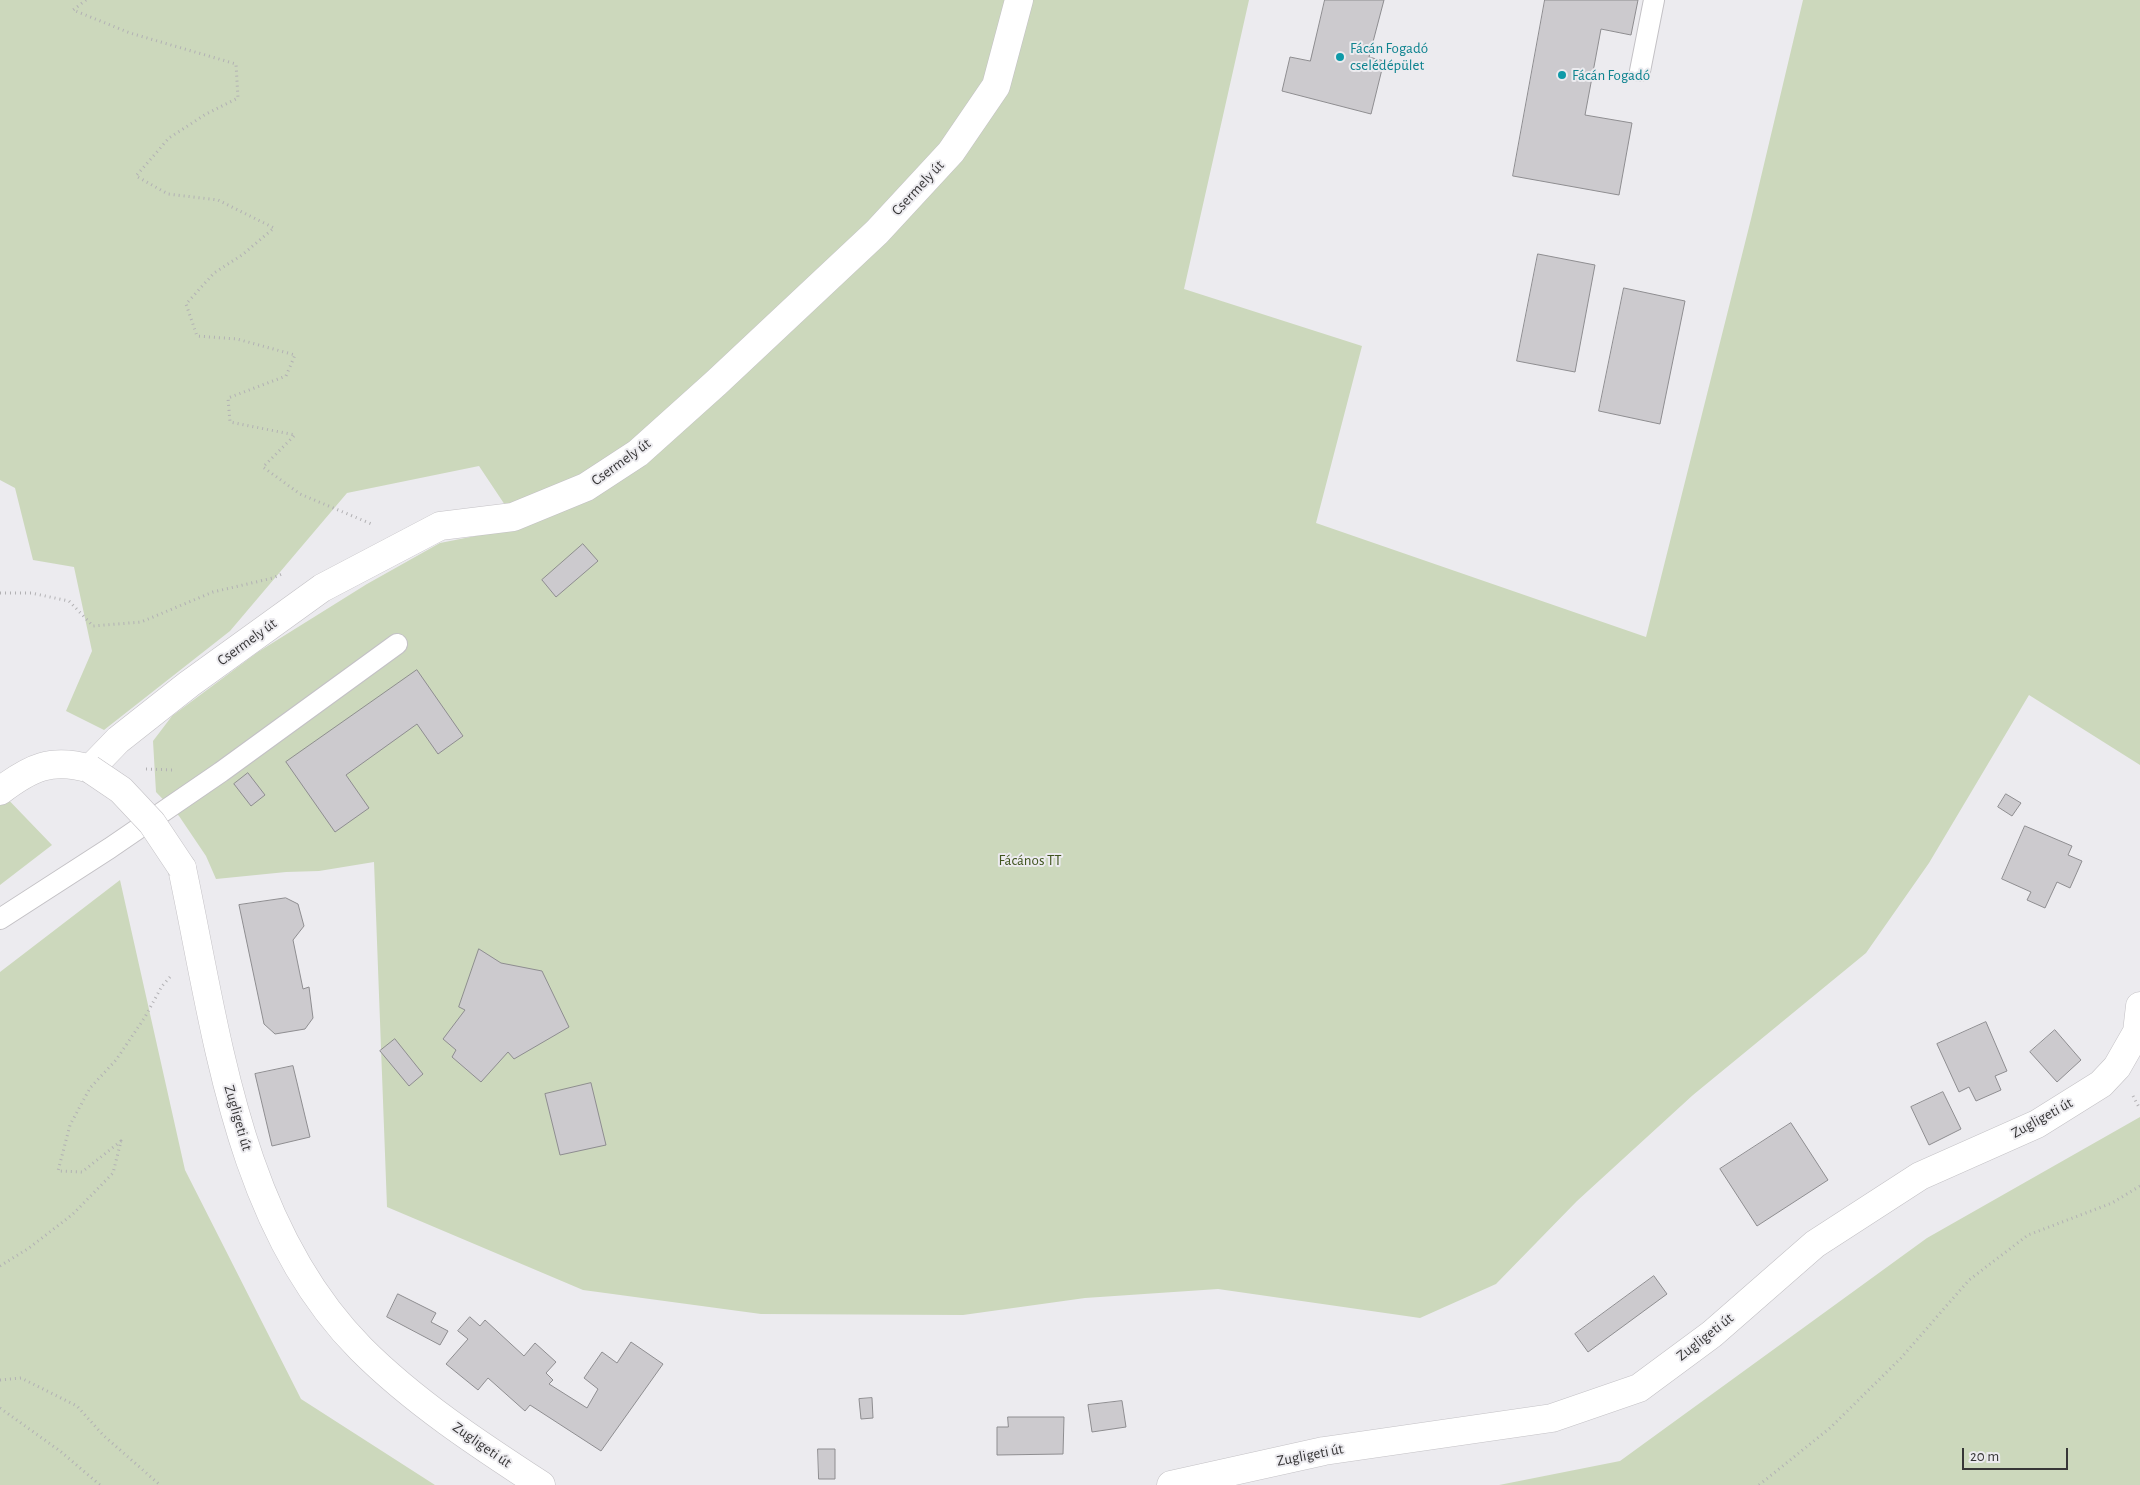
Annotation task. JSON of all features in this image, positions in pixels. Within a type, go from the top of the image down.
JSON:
[{"type":"street","name":"Csermely út","points":[[90,769],[118,740],[189,684],[322,588],[440,526],[513,517],[586,487],[638,453],[716,383],[877,232],[951,152],[996,86],[1019,0]]},
{"type":"street","name":"Zugligeti út","points":[[0,791],[36,769],[60,763],[74,764],[90,769],[121,790],[152,823],[182,868],[223,1067],[246,1149],[276,1228],[317,1296],[360,1348],[412,1396],[541,1485]]},
{"type":"street","name":"Zugligeti út","points":[[1171,1485],[1324,1451],[1552,1418],[1639,1388],[1712,1334],[1823,1239],[1920,1176],[2037,1124],[2101,1084],[2117,1067],[2137,1032],[2140,1006]]},
{"type":"lane","points":[[1640,71],[1654,0]]},
{"type":"lane","points":[[0,920],[213,778],[397,644]]},
{"type":"path","points":[[86,0],[73,10],[130,33],[236,64],[238,98],[206,114],[169,138],[136,176],[168,194],[218,200],[274,228],[242,255],[214,273],[186,304],[198,336],[237,340],[296,355],[286,376],[228,398],[230,422],[295,436],[263,467],[300,494],[378,527],[370,531]]},
{"type":"path","points":[[0,593],[31,593],[69,602],[93,626],[140,622],[212,592],[273,578],[290,570]]},
{"type":"path","points":[[0,1266],[29,1248],[73,1214],[113,1173],[121,1142],[82,1172],[58,1171],[70,1125],[90,1088],[116,1060],[145,1017],[162,986],[198,944]]},
{"type":"path","points":[[1759,1485],[1830,1428],[1900,1358],[1969,1280],[2028,1235],[2112,1203],[2140,1186]]},
{"type":"path","points":[[0,1380],[21,1378],[77,1406],[103,1435],[160,1485]]},
{"type":"path","points":[[0,1408],[60,1452],[100,1485]]},
{"type":"green space","name":"Fácános TT","points":[[0,0],[1249,0],[1184,289],[1362,346],[1316,523],[1646,637],[1751,219],[1803,0],[2140,0],[2140,765],[2029,695],[1929,863],[1866,953],[1693,1095],[1577,1201],[1496,1284],[1420,1318],[1218,1289],[1085,1298],[963,1315],[761,1314],[583,1290],[387,1207],[374,862],[319,871],[286,872],[216,879],[206,856],[179,816],[156,792],[153,741],[172,716],[258,652],[367,584],[440,543],[516,528],[513,517],[479,466],[347,493],[230,631],[104,730],[66,711],[92,651],[74,567],[33,560],[15,488],[0,480]]},
{"type":"green space","points":[[0,791],[52,845],[0,885]]},
{"type":"green space","points":[[120,880],[185,1170],[301,1399],[435,1485],[0,1485],[0,972]]},
{"type":"green space","points":[[2140,1117],[2140,1485],[1499,1485],[1620,1461],[1927,1238]]},
{"type":"building","name":"Fácán Fogadó cselédépület","points":[[1325,0],[1384,0],[1369,57],[1384,61],[1371,114],[1282,91],[1290,57],[1310,61]]},
{"type":"building","name":"Fácán Fogadó","points":[[1545,0],[1638,0],[1631,35],[1601,29],[1585,115],[1632,123],[1619,195],[1513,176]]},
{"type":"building","points":[[1538,254],[1595,265],[1575,372],[1517,361]]},
{"type":"building","points":[[1624,288],[1685,301],[1660,424],[1599,411]]},
{"type":"building","points":[[583,544],[598,561],[556,597],[542,580]]},
{"type":"building","points":[[417,670],[463,736],[438,754],[417,724],[346,775],[369,808],[335,832],[286,762]]},
{"type":"building","points":[[248,773],[265,795],[251,806],[234,784]]},
{"type":"building","points":[[2006,794],[2021,803],[2012,816],[1998,807]]},
{"type":"building","points":[[2025,826],[2072,846],[2068,855],[2082,861],[2070,888],[2057,882],[2045,908],[2027,900],[2031,892],[2002,879]]},
{"type":"building","points":[[286,898],[298,904],[304,926],[293,940],[303,989],[309,987],[313,1018],[305,1029],[275,1034],[264,1024],[239,905]]},
{"type":"building","points":[[479,949],[501,963],[542,971],[569,1027],[514,1059],[508,1052],[481,1082],[452,1057],[456,1050],[443,1039],[465,1010],[459,1007]]},
{"type":"building","points":[[1986,1022],[2007,1071],[1995,1076],[2001,1090],[1976,1101],[1969,1087],[1959,1092],[1937,1044]]},
{"type":"building","points":[[2055,1030],[2081,1060],[2057,1082],[2030,1052]]},
{"type":"building","points":[[395,1039],[423,1074],[409,1086],[380,1051]]},
{"type":"building","points":[[293,1066],[310,1137],[272,1146],[255,1074]]},
{"type":"building","points":[[591,1083],[606,1145],[560,1155],[545,1094]]},
{"type":"building","points":[[1943,1092],[1961,1129],[1929,1145],[1911,1107]]},
{"type":"building","points":[[1791,1123],[1828,1180],[1757,1226],[1720,1169]]},
{"type":"building","points":[[1654,1276],[1667,1294],[1588,1352],[1575,1334]]},
{"type":"building","points":[[398,1294],[436,1313],[431,1322],[448,1331],[440,1345],[387,1317]]},
{"type":"building","points":[[470,1317],[480,1326],[485,1320],[524,1356],[535,1343],[556,1362],[546,1373],[553,1380],[549,1384],[587,1408],[598,1389],[584,1378],[602,1352],[617,1363],[631,1342],[663,1364],[601,1451],[530,1405],[525,1411],[488,1378],[478,1390],[446,1364],[468,1339],[458,1331]]},
{"type":"building","points":[[872,1398],[873,1418],[861,1419],[859,1399]]},
{"type":"building","points":[[1122,1401],[1126,1427],[1092,1432],[1088,1405]]},
{"type":"building","points":[[1008,1417],[1064,1417],[1063,1454],[997,1455],[997,1427],[1008,1427]]},
{"type":"building","points":[[818,1449],[835,1449],[835,1479],[819,1479]]},
{"type":"place","name":"Fácán Fogadó cselédépület","points":[[1340,57]]},
{"type":"place","name":"Fácán Fogadó","points":[[1562,75]]}]
